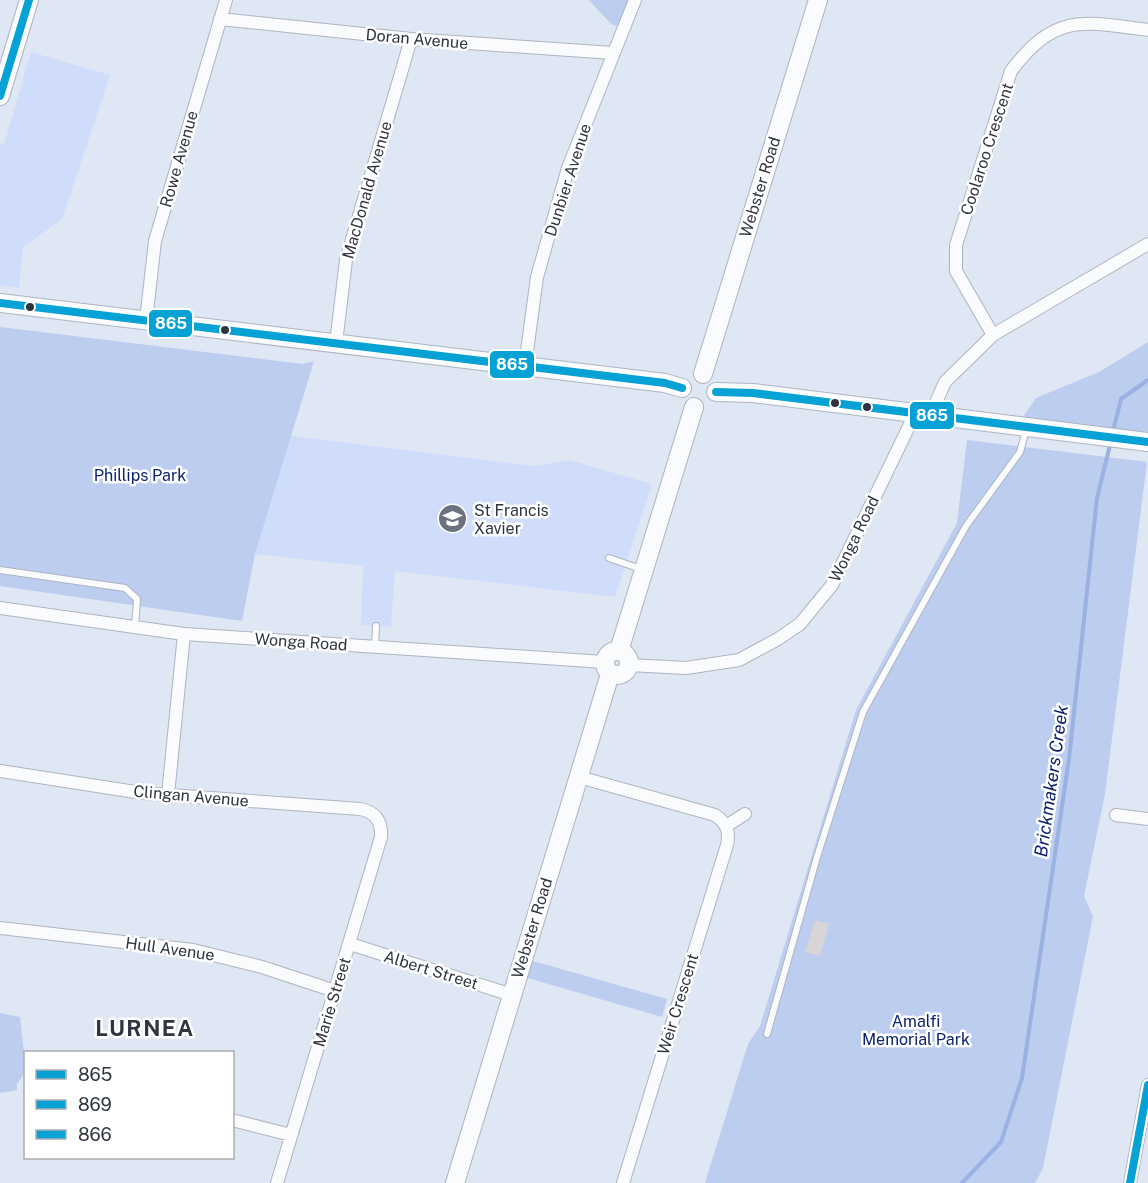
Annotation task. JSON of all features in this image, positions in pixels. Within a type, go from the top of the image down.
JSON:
[{"type":"main road","points":[[0,96],[29,0]]},
{"type":"main road","name":"Webster Road","points":[[703,374],[818,0]]},
{"type":"main road","points":[[0,303],[665,383],[682,388]]},
{"type":"main road","points":[[703,374],[713,381],[716,392],[714,398],[706,406],[694,407],[685,400],[682,388],[687,378],[703,374]]},
{"type":"main road","points":[[716,392],[753,393],[1142,442]]},
{"type":"main road","points":[[607,668],[622,674],[644,570],[694,407]]},
{"type":"main road","name":"Webster Road","points":[[455,1183],[579,777],[607,668]]},
{"type":"street","name":"Rowe Avenue","points":[[146,321],[155,241],[226,0]]},
{"type":"street","name":"Dunbier Avenue","points":[[525,366],[537,277],[568,168],[635,0]]},
{"type":"street","name":"Doran Avenue","points":[[220,19],[411,39],[613,53]]},
{"type":"street","name":"Coolaroo Crescent","points":[[993,335],[956,271],[956,245],[1011,71],[1027,50],[1048,33],[1071,25],[1093,23],[1148,30]]},
{"type":"street","name":"MacDonald Avenue","points":[[336,343],[346,260],[411,39]]},
{"type":"street","name":"Wonga Road","points":[[624,658],[686,668],[739,660],[800,624],[832,585],[922,415],[945,382],[993,335],[1148,244]]},
{"type":"street","name":"Wonga Road","points":[[0,608],[184,634],[375,646],[607,668]]},
{"type":"street","points":[[168,795],[184,634]]},
{"type":"street","name":"Clingan Avenue","points":[[0,771],[168,795],[360,809],[369,811],[379,820]]},
{"type":"street","points":[[579,777],[710,813],[726,826],[745,814]]},
{"type":"street","points":[[1116,815],[1148,819]]},
{"type":"street","name":"Marie Street","points":[[277,1183],[381,837],[379,820]]},
{"type":"street","name":"Weir Crescent","points":[[623,1183],[727,845],[726,826]]},
{"type":"street","name":"Hull Avenue","points":[[0,928],[193,950],[262,967],[335,991]]},
{"type":"street","name":"Albert Street","points":[[350,944],[512,995]]},
{"type":"street","points":[[1130,1183],[1148,1085]]},
{"type":"street","points":[[234,1121],[291,1135]]},
{"type":"lane","points":[[767,1034],[863,712],[966,526],[1020,452],[1027,427]]},
{"type":"lane","points":[[609,558],[644,570]]},
{"type":"lane","points":[[0,570],[125,588],[137,598],[135,628]]},
{"type":"lane","points":[[375,646],[376,626]]},
{"type":"shaded area","points":[[31,52],[110,75],[62,219],[23,247],[19,288],[0,285],[0,144],[4,145]]},
{"type":"shaded area","name":"St Francis Xavier","points":[[291,436],[535,466],[569,460],[652,484],[615,597],[395,571],[391,627],[361,625],[363,566],[255,554]]},
{"type":"green space","points":[[589,0],[628,0],[618,26],[611,24]]},
{"type":"green space","name":"Phillips Park","points":[[0,327],[303,364],[314,361],[255,554],[242,621],[0,586]]},
{"type":"green space","points":[[1148,342],[1148,438],[1020,421],[1036,398],[1099,372]]},
{"type":"green space","name":"Amalfi Memorial Park","points":[[967,440],[1147,462],[1105,794],[1084,896],[1093,916],[1043,1168],[1035,1183],[705,1183],[748,1044],[760,1026],[856,710],[957,523]]},
{"type":"green space","points":[[526,959],[667,999],[662,1017],[521,976]]},
{"type":"green space","points":[[0,1013],[20,1017],[24,1074],[17,1084],[17,1090],[0,1093]]},
{"type":"building","points":[[815,920],[829,924],[820,956],[805,952]]},
{"type":"waterway","name":"Brickmakers Creek","points":[[1113,431],[1121,399],[1148,380]]},
{"type":"waterway","name":"Brickmakers Creek","points":[[962,1183],[1001,1142],[1022,1078],[1069,759],[1097,498],[1111,441]]},
{"type":"transit line","name":"869","points":[[0,96],[29,0]]},
{"type":"transit line","name":"865","points":[[0,303],[665,383],[682,388]]},
{"type":"transit line","name":"865","points":[[716,392],[753,393],[1148,442]]},
{"type":"transit line","name":"866","points":[[1130,1183],[1148,1085]]},
{"type":"place","name":"St Francis Xavier","points":[[453,519]]},
{"type":"district","name":"LURNEA","points":[[145,1028]]}]
